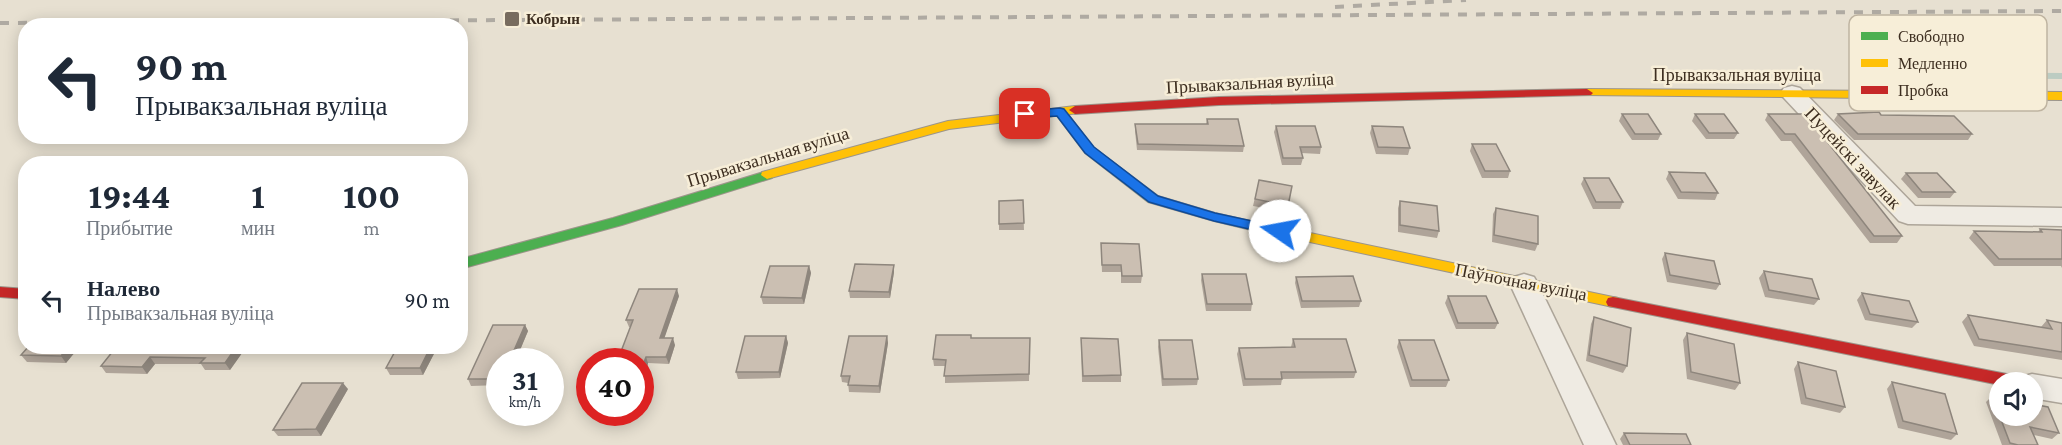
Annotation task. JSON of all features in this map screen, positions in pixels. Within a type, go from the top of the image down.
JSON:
[{"type":"main road","name":"Прывакзальная вуліца","points":[[468,262],[617,222],[794,166],[885,141],[948,125],[1003,117],[1219,101],[1354,96],[1532,93],[1849,94]]},
{"type":"main road","name":"Прывакзальная вуліца","points":[[2047,96],[2062,96]]},
{"type":"main road","name":"Паўночная вуліца","points":[[1060,112],[1089,150],[1154,199],[1214,217],[1524,284],[1989,376]]},
{"type":"main road","points":[[0,292],[18,293]]},
{"type":"street","name":"Пуцейскі завулак","points":[[1792,93],[1908,215],[2062,217]]},
{"type":"street","points":[[1524,284],[1600,445]]},
{"type":"street","points":[[2043,388],[2062,391]]},
{"type":"building","points":[[1879,112],[1881,115],[1954,116],[1972,134],[1858,134],[1838,114]]},
{"type":"building","points":[[1622,114],[1648,114],[1661,134],[1635,134]]},
{"type":"building","points":[[1695,114],[1724,114],[1738,133],[1709,133]]},
{"type":"building","points":[[1768,114],[1805,114],[1824,134],[1821,134],[1902,236],[1874,236],[1795,134],[1785,134]]},
{"type":"building","points":[[1207,119],[1238,119],[1244,146],[1138,144],[1135,124],[1208,124]]},
{"type":"building","points":[[1276,126],[1315,126],[1321,147],[1300,147],[1303,158],[1283,158]]},
{"type":"building","points":[[1372,126],[1403,127],[1410,148],[1378,147]]},
{"type":"building","points":[[1472,144],[1496,144],[1510,171],[1485,171]]},
{"type":"building","points":[[1669,172],[1705,173],[1718,193],[1681,192]]},
{"type":"building","points":[[1906,173],[1937,173],[1955,192],[1922,192]]},
{"type":"building","points":[[1584,178],[1609,178],[1623,202],[1596,202]]},
{"type":"building","points":[[1259,180],[1292,186],[1288,206],[1255,199]]},
{"type":"building","points":[[1023,200],[1024,223],[999,224],[999,201]]},
{"type":"building","points":[[1400,201],[1437,206],[1439,231],[1400,225]]},
{"type":"building","points":[[1496,208],[1538,216],[1538,244],[1494,235]]},
{"type":"building","points":[[2040,229],[2062,230],[2062,259],[1999,259],[1974,231],[2042,232]]},
{"type":"building","points":[[1101,243],[1139,244],[1142,276],[1122,276],[1121,265],[1102,265]]},
{"type":"building","points":[[1665,253],[1714,261],[1720,284],[1670,275]]},
{"type":"building","points":[[855,264],[894,265],[889,292],[849,291]]},
{"type":"building","points":[[770,266],[809,266],[802,298],[761,297]]},
{"type":"building","points":[[1764,271],[1812,279],[1819,299],[1769,290]]},
{"type":"building","points":[[1202,274],[1246,274],[1252,304],[1207,304]]},
{"type":"building","points":[[1353,276],[1361,301],[1302,301],[1296,277]]},
{"type":"building","points":[[639,289],[677,289],[660,338],[673,338],[666,357],[654,357],[654,348],[622,348],[633,320],[626,320]]},
{"type":"building","points":[[1862,293],[1909,301],[1918,322],[1870,314]]},
{"type":"building","points":[[1448,296],[1486,296],[1498,323],[1458,323]]},
{"type":"building","points":[[1968,315],[2052,329],[2047,320],[2062,323],[2062,352],[1979,339]]},
{"type":"building","points":[[1594,317],[1631,328],[1627,366],[1589,355]]},
{"type":"building","points":[[493,325],[525,325],[515,348],[486,348],[486,379],[468,379]]},
{"type":"building","points":[[1687,333],[1734,344],[1740,383],[1691,372]]},
{"type":"building","points":[[936,335],[971,335],[971,338],[1030,338],[1029,374],[944,376],[946,360],[933,359]]},
{"type":"building","points":[[745,336],[786,336],[779,372],[736,372]]},
{"type":"building","points":[[849,336],[887,336],[879,386],[848,385],[850,376],[841,376]]},
{"type":"building","points":[[1081,338],[1118,339],[1121,375],[1083,376]]},
{"type":"building","points":[[1293,339],[1346,339],[1356,372],[1281,372],[1282,379],[1245,379],[1239,348],[1295,347]]},
{"type":"building","points":[[1159,340],[1192,340],[1198,379],[1163,379]]},
{"type":"building","points":[[1399,340],[1434,340],[1449,380],[1412,380]]},
{"type":"building","points":[[22,354],[63,354],[61,356]]},
{"type":"building","points":[[111,354],[231,354],[225,363],[200,363],[205,358],[150,357],[142,367],[101,366]]},
{"type":"building","points":[[394,354],[427,354],[420,368],[386,368]]},
{"type":"building","points":[[1798,362],[1836,371],[1845,407],[1806,398]]},
{"type":"building","points":[[1892,382],[1945,394],[1957,434],[1903,421]]},
{"type":"building","points":[[302,383],[343,383],[316,429],[273,430]]},
{"type":"building","points":[[2043,406],[2048,407],[2059,433],[2030,427],[2038,445],[2010,443],[2003,426],[2043,426]]},
{"type":"building","points":[[1624,433],[1686,434],[1691,445],[1630,445]]},
{"type":"waterway","points":[[2047,76],[2062,76]]},
{"type":"railway","points":[[1335,7],[1466,0]]},
{"type":"railway","points":[[468,20],[2062,11]]},
{"type":"railway","points":[[0,23],[18,23]]},
{"type":"traffic: fast","points":[[1060,112],[1089,150],[1153,199],[1214,217],[1268,229]]},
{"type":"traffic: fast","points":[[468,262],[617,222],[767,175]]},
{"type":"traffic: slow","points":[[1587,93],[1849,95]]},
{"type":"traffic: slow","points":[[2047,96],[2062,96]]},
{"type":"traffic: slow","points":[[767,175],[948,125],[1075,110]]},
{"type":"traffic: slow","points":[[1268,229],[1613,302]]},
{"type":"traffic: jam","points":[[1075,110],[1219,101],[1587,93]]},
{"type":"traffic: jam","points":[[0,292],[18,293]]},
{"type":"traffic: jam","points":[[1613,302],[1989,376]]},
{"type":"place","name":"Кобрын","points":[[512,19]]},
{"type":"route","points":[[1025,114],[1060,112],[1089,150],[1154,199],[1214,217],[1280,231]]}]
